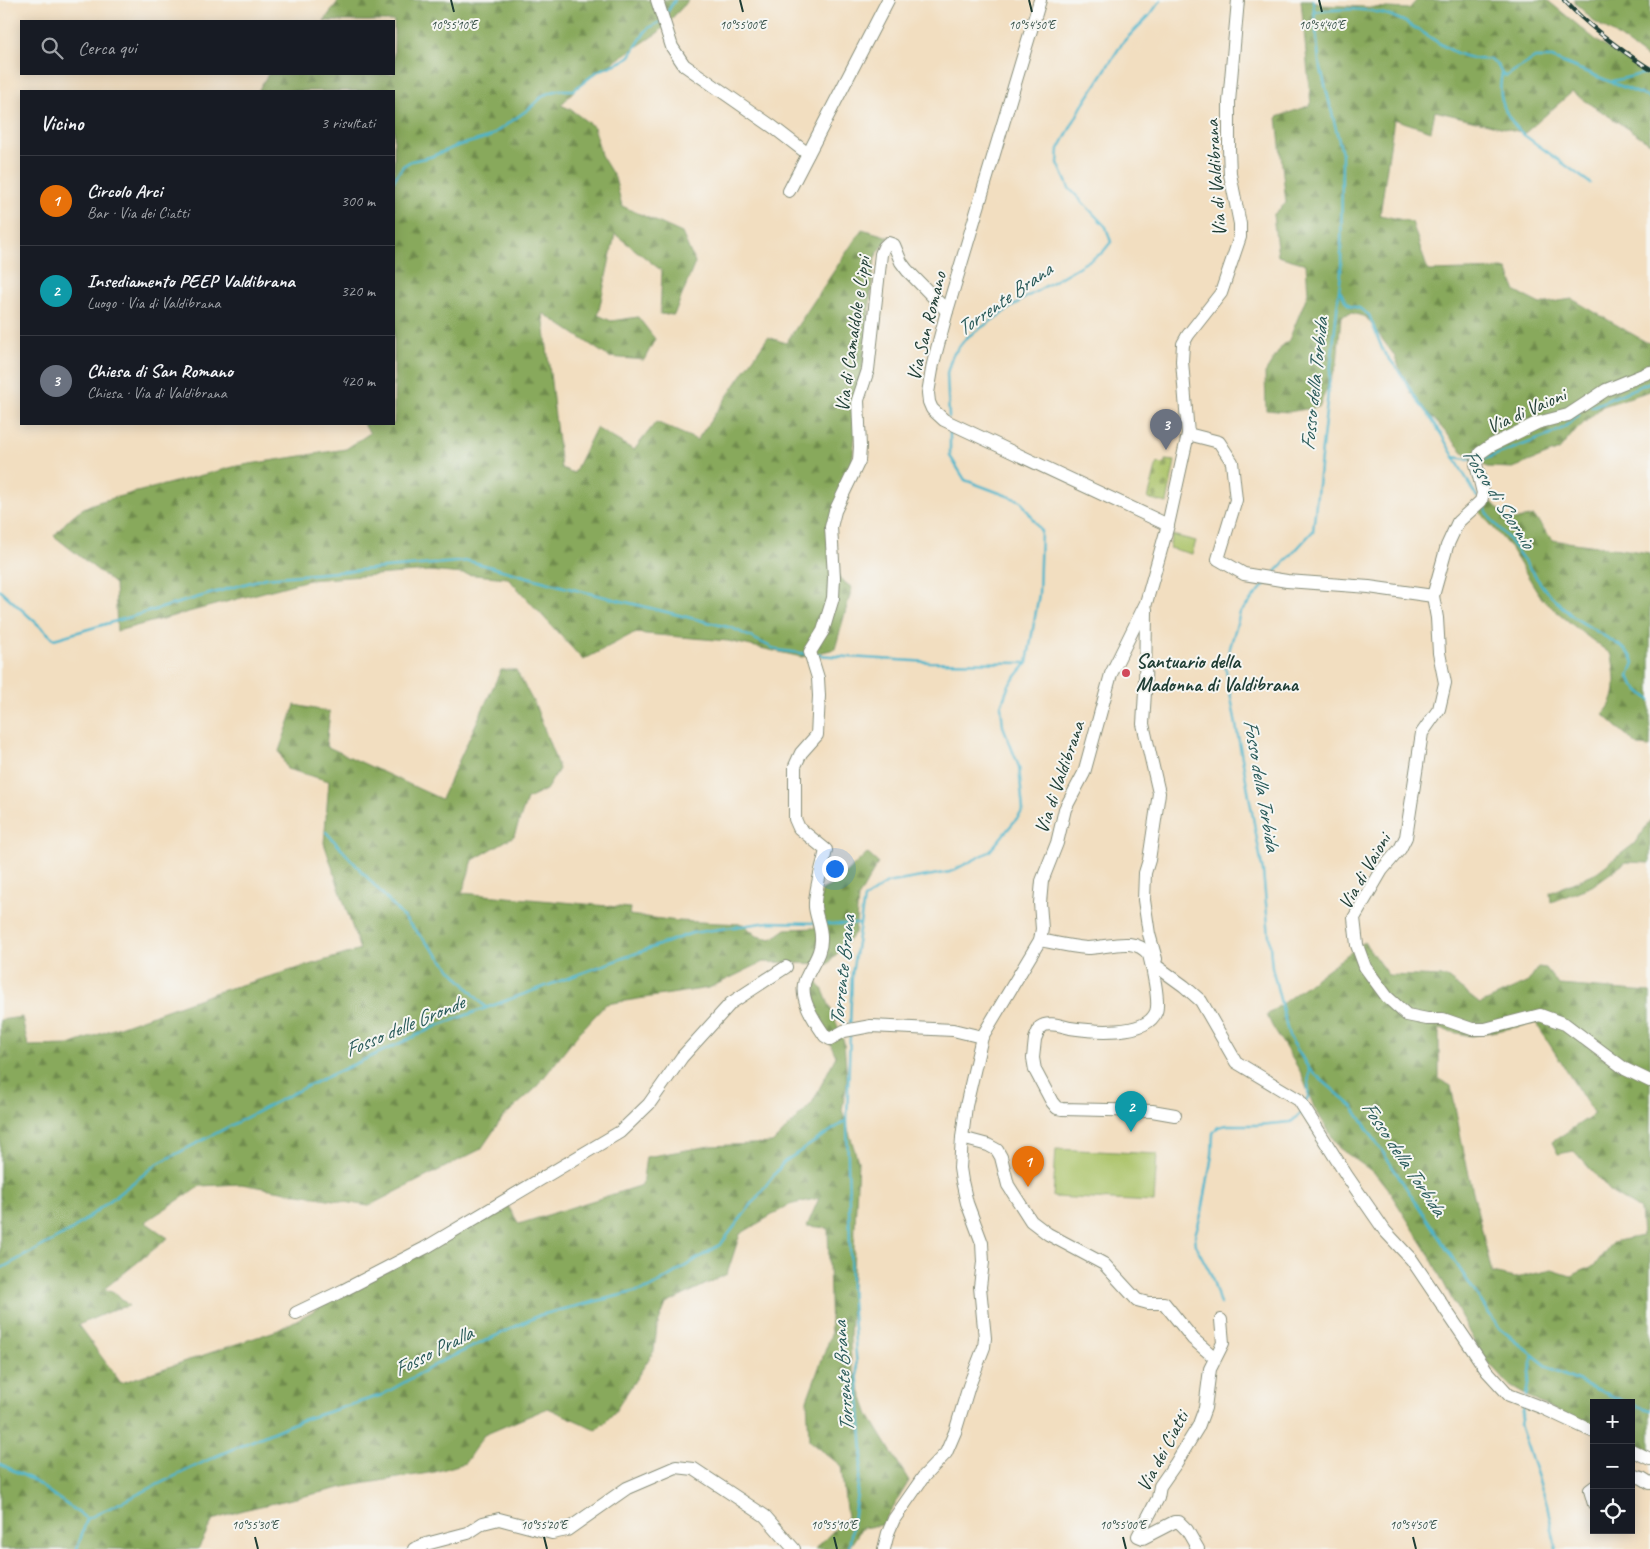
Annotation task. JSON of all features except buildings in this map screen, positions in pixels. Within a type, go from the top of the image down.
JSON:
[{"type":"street","points":[[657,0],[672,47],[684,65],[773,127],[808,154]]},
{"type":"street","points":[[789,191],[888,0]]},
{"type":"street","name":"Via San Romano","points":[[1040,0],[947,310],[933,364],[928,393],[932,409],[944,420],[1168,525]]},
{"type":"street","name":"Via di Valdibrana","points":[[884,1549],[894,1519],[924,1476],[940,1461],[950,1444],[984,1347],[985,1338],[980,1287],[983,1262],[982,1243],[968,1203],[960,1168],[966,1106],[982,1037],[1040,940],[1042,929],[1040,903],[1042,881],[1057,843],[1065,809],[1084,772],[1110,674],[1146,603],[1168,525],[1188,434],[1182,361],[1183,344],[1221,293],[1240,237],[1240,224],[1230,174],[1228,141],[1229,102],[1238,0]]},
{"type":"street","name":"Via di Camaldole e Lippi","points":[[947,310],[907,270],[901,262],[894,245],[888,242],[881,254],[868,370],[858,400],[859,461],[835,511],[831,527],[834,577],[833,598],[824,631],[811,657],[818,678],[817,736],[801,753],[795,766],[795,819],[799,828],[826,850],[815,907],[821,936],[820,949],[805,978],[804,998],[825,1036],[830,1038],[844,1031],[871,1026],[953,1030],[982,1037]]},
{"type":"street","name":"Via di Vaioni","points":[[1650,372],[1606,390],[1568,416],[1537,423],[1490,446],[1480,453],[1476,464],[1483,492],[1481,501],[1458,522],[1454,530],[1447,546],[1434,596],[1439,653],[1445,683],[1439,708],[1422,733],[1406,837],[1400,848],[1382,870],[1354,918],[1357,945],[1365,967],[1387,997],[1407,1015],[1427,1019],[1443,1019],[1472,1029],[1485,1029],[1540,1015],[1551,1018],[1573,1030],[1625,1070],[1650,1081]]},
{"type":"street","points":[[1188,434],[1219,442],[1232,462],[1236,500],[1218,558],[1244,574],[1434,596]]},
{"type":"street","name":"Via di Valdibrana","points":[[1146,603],[1143,724],[1159,793],[1149,860],[1145,873],[1144,900],[1155,964],[1157,1008],[1149,1021],[1122,1030],[1101,1032],[1043,1024],[1038,1030],[1034,1064],[1037,1076],[1059,1109],[1152,1111],[1175,1114]]},
{"type":"street","points":[[1040,940],[1085,948],[1110,944],[1134,945],[1146,950],[1155,964],[1201,1001],[1236,1062],[1299,1100],[1347,1176],[1385,1231],[1412,1260],[1487,1371],[1509,1395],[1544,1408],[1590,1430]]},
{"type":"street","points":[[296,1313],[425,1248],[620,1132],[649,1104],[682,1057],[731,1003],[786,967]]},
{"type":"street","points":[[962,1138],[988,1145],[997,1150],[1008,1185],[1031,1221],[1048,1234],[1104,1264],[1137,1300],[1148,1303],[1164,1303],[1193,1339],[1215,1358],[1223,1343],[1221,1320]]},
{"type":"street","name":"Via dei Ciatti","points":[[1198,1549],[1187,1530],[1179,1522],[1174,1522],[1143,1538],[1138,1536],[1158,1498],[1160,1486],[1198,1427],[1205,1408],[1210,1369],[1215,1358]]},
{"type":"street","points":[[1635,1452],[1650,1459]]},
{"type":"street","points":[[414,1549],[468,1533],[482,1523],[499,1519],[552,1533],[567,1530],[627,1488],[676,1466],[694,1469],[765,1516],[794,1549]]},
{"type":"street","points":[[1635,1477],[1650,1483]]},
{"type":"green space","points":[[339,0],[653,0],[656,9],[664,0],[689,0],[659,32],[580,84],[561,105],[570,109],[594,127],[601,155],[615,178],[622,206],[682,233],[695,263],[674,315],[660,314],[662,271],[615,234],[598,315],[611,321],[638,317],[655,339],[644,360],[609,357],[543,313],[561,468],[574,473],[596,428],[634,450],[656,422],[697,440],[768,337],[786,343],[862,229],[889,237],[875,257],[852,464],[829,524],[838,577],[852,588],[835,649],[802,657],[728,641],[634,633],[583,660],[508,578],[429,571],[309,580],[117,631],[115,584],[54,536],[78,512],[98,502],[237,466],[346,449],[370,433],[364,425],[395,425],[395,90],[259,90],[267,75],[395,75],[395,20],[325,20]]},
{"type":"green space","points":[[1301,0],[1312,0],[1322,5],[1409,9],[1417,0],[1547,0],[1601,44],[1650,77],[1650,143],[1572,92],[1525,133],[1435,111],[1431,131],[1394,119],[1380,215],[1412,222],[1428,271],[1507,269],[1516,292],[1540,304],[1572,299],[1650,343],[1650,391],[1603,406],[1575,431],[1559,450],[1513,468],[1487,467],[1464,453],[1411,393],[1394,355],[1366,317],[1352,313],[1341,316],[1337,364],[1319,407],[1288,412],[1266,410],[1265,373],[1282,346],[1289,340],[1308,293],[1306,264],[1278,256],[1273,215],[1286,203],[1277,117],[1311,105]]},
{"type":"green space","points":[[1573,0],[1650,0],[1650,60],[1593,21]]},
{"type":"green space","points":[[1165,460],[1175,461],[1167,503],[1148,499],[1157,463],[1165,464]]},
{"type":"green space","points":[[1492,502],[1509,521],[1534,516],[1552,540],[1650,553],[1650,747],[1638,746],[1603,714],[1612,701],[1614,694],[1615,679],[1612,655],[1542,599],[1509,546],[1479,511]]},
{"type":"green space","points":[[1172,535],[1196,541],[1192,554],[1169,548]]},
{"type":"green space","points":[[501,670],[516,670],[536,707],[559,769],[546,790],[527,799],[514,836],[473,860],[462,893],[630,908],[629,915],[678,921],[743,924],[757,936],[772,939],[786,929],[815,928],[822,890],[836,883],[867,853],[878,863],[858,898],[855,933],[828,964],[763,962],[709,988],[606,1004],[579,1033],[534,1090],[503,1117],[481,1149],[368,1206],[241,1184],[200,1186],[145,1222],[168,1238],[104,1289],[117,1294],[129,1306],[115,1309],[78,1325],[121,1383],[278,1330],[508,1206],[519,1224],[642,1185],[646,1157],[710,1146],[772,1143],[812,1103],[836,1056],[811,1003],[809,986],[816,981],[823,990],[844,1042],[847,1082],[842,1110],[858,1161],[850,1337],[851,1364],[869,1415],[909,1481],[882,1525],[862,1528],[848,1549],[815,1549],[847,1517],[841,1466],[809,1440],[807,1400],[831,1335],[828,1228],[807,1226],[819,1198],[789,1205],[740,1234],[727,1274],[666,1304],[657,1327],[654,1351],[614,1413],[597,1430],[548,1408],[484,1435],[465,1463],[435,1472],[349,1486],[243,1510],[213,1520],[198,1549],[0,1549],[0,1020],[22,1017],[28,1046],[69,1045],[217,992],[360,950],[324,843],[329,781],[287,769],[279,751],[295,705],[330,712],[326,746],[441,799]]},
{"type":"green space","points":[[1650,821],[1650,863],[1626,862],[1592,886],[1551,902],[1550,893],[1597,872],[1634,844]]},
{"type":"green space","points":[[1364,942],[1388,975],[1446,977],[1480,1004],[1528,982],[1538,967],[1546,968],[1559,985],[1650,992],[1650,1456],[1635,1449],[1635,1399],[1590,1399],[1590,1427],[1510,1386],[1480,1353],[1426,1249],[1376,1174],[1339,1148],[1314,1107],[1300,1071],[1267,1015]],"holes":[[[1536,1023],[1594,1114],[1552,1142],[1558,1154],[1574,1151],[1612,1193],[1640,1210],[1642,1236],[1612,1242],[1595,1265],[1571,1276],[1552,1270],[1515,1278],[1492,1273],[1464,1153],[1451,1086],[1439,1079],[1439,1029],[1471,1036]]]},
{"type":"green space","points":[[1056,1149],[1157,1154],[1154,1202],[1053,1197]]},
{"type":"waterway","points":[[666,14],[675,0]]},
{"type":"waterway","name":"Torrente Brana","points":[[949,417],[947,373],[952,356],[966,338],[1025,298],[1102,253],[1111,242],[1106,227],[1069,188],[1058,163],[1059,149],[1082,106],[1123,42],[1149,16],[1161,0]]},
{"type":"waterway","name":"Fosso della Torbida","points":[[1273,575],[1313,531],[1341,273],[1342,153],[1319,61],[1313,0]]},
{"type":"waterway","points":[[1314,12],[1347,9],[1380,13],[1401,20],[1454,52],[1477,59],[1490,59],[1497,64],[1502,74],[1501,92],[1504,108],[1518,129],[1590,183]]},
{"type":"waterway","points":[[395,178],[403,166],[411,161],[430,157],[457,146],[489,137],[530,108],[544,95],[558,90],[574,90],[598,71],[623,61],[630,56],[645,32],[660,22]]},
{"type":"waterway","points":[[1502,74],[1506,76],[1535,58],[1552,58],[1650,98]]},
{"type":"waterway","points":[[1613,81],[1650,72]]},
{"type":"waterway","name":"Fosso di Scornio","points":[[1340,291],[1350,306],[1359,308],[1369,315],[1383,351],[1399,371],[1441,434],[1477,497]]},
{"type":"waterway","points":[[1591,407],[1650,382]]},
{"type":"waterway","points":[[1482,460],[1550,435],[1563,428],[1579,415]]},
{"type":"waterway","name":"Torrente Brana","points":[[850,1027],[852,974],[864,899],[887,883],[950,872],[989,852],[1023,811],[1019,767],[1003,726],[1001,706],[1009,685],[1027,663],[1039,594],[1041,531],[1021,501],[965,480],[950,456],[950,428]]},
{"type":"waterway","points":[[1454,457],[1472,460]]},
{"type":"waterway","name":"Fosso di Scornio","points":[[1483,505],[1491,519],[1506,536],[1546,591],[1573,617],[1622,647],[1632,657],[1634,663],[1629,676],[1633,685],[1650,700]]},
{"type":"waterway","points":[[0,590],[54,639],[265,578],[469,561],[564,587],[732,628],[777,650],[807,654]]},
{"type":"waterway","name":"Fosso della Torbida","points":[[1266,583],[1240,613],[1225,665],[1263,872],[1272,967],[1289,1036],[1309,1069],[1353,1107],[1498,1327],[1552,1370],[1619,1399]]},
{"type":"waterway","points":[[815,655],[930,662],[1026,663]]},
{"type":"waterway","points":[[326,832],[486,1008]]},
{"type":"waterway","name":"Fosso delle Gronde","points":[[0,1269],[72,1230],[157,1164],[303,1088],[439,1025],[692,933],[769,922],[814,923]]},
{"type":"waterway","name":"Fosso delle Gronde","points":[[822,924],[860,924]]},
{"type":"waterway","name":"Torrente Brana","points":[[849,1549],[863,1451],[851,1287],[847,1120],[850,1035]]},
{"type":"waterway","points":[[1305,1103],[1308,1097],[1309,1069]]},
{"type":"waterway","points":[[1220,1304],[1211,1274],[1196,1246],[1195,1235],[1202,1212],[1212,1155],[1213,1133],[1218,1127],[1227,1125],[1291,1122],[1301,1113]]},
{"type":"waterway","name":"Fosso Pralla","points":[[87,1519],[212,1458],[299,1421],[382,1395],[440,1362],[540,1315],[650,1288],[721,1244],[784,1162],[847,1120]]},
{"type":"waterway","points":[[1526,1396],[1533,1355]]},
{"type":"waterway","name":"Fosso della Torbida","points":[[1635,1405],[1650,1410]]},
{"type":"waterway","points":[[1524,1406],[1520,1425],[1547,1504],[1556,1549]]},
{"type":"waterway","name":"Fosso Pralla","points":[[0,1464],[31,1479],[87,1519]]},
{"type":"waterway","points":[[77,1549],[87,1519]]},
{"type":"railway","points":[[1564,0],[1605,37],[1650,69]]},
{"type":"place","name":"Chiesa di San Romano","points":[[1166,450]]},
{"type":"place","name":"Santuario della Madonna di Valdibrana","points":[[1126,673]]},
{"type":"place","name":"Insediamento PEEP Valdibrana","points":[[1131,1132]]},
{"type":"place","name":"Circolo Arci","points":[[1028,1187]]}]
